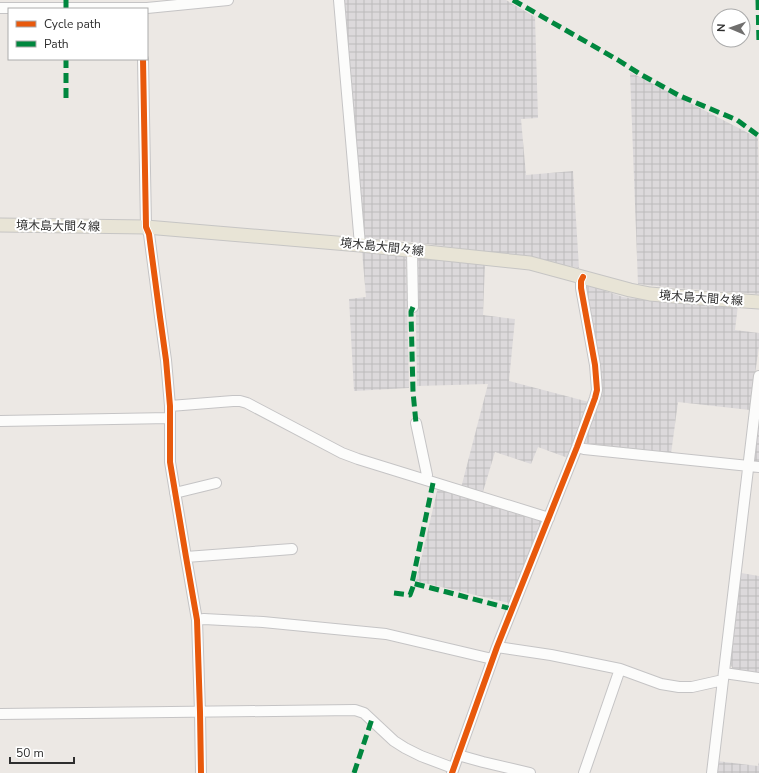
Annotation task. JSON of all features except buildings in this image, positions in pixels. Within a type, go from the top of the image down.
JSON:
[{"type":"main road","name":"境木島大間々線","points":[[0,225],[146,227],[412,250],[530,263],[650,294],[759,302]]},
{"type":"street","points":[[0,8],[141,6],[228,0]]},
{"type":"street","points":[[339,0],[360,245]]},
{"type":"street","points":[[143,60],[146,227],[149,234],[166,360],[170,406],[170,452],[175,493],[197,620],[201,773]]},
{"type":"street","points":[[412,250],[413,307]]},
{"type":"street","points":[[0,714],[355,710],[364,713],[372,719],[394,741],[405,748],[453,771],[497,647],[593,407],[597,390],[595,365],[581,288],[581,281],[583,277]]},
{"type":"street","points":[[712,773],[759,376]]},
{"type":"street","points":[[170,406],[240,401],[247,403],[342,453],[549,518]]},
{"type":"street","points":[[0,421],[170,418]]},
{"type":"street","points":[[416,422],[427,475],[426,480]]},
{"type":"street","points":[[577,447],[584,449],[759,466]]},
{"type":"street","points":[[175,493],[216,483]]},
{"type":"street","points":[[186,557],[292,549]]},
{"type":"street","points":[[197,620],[204,619],[263,622],[386,634],[492,660]]},
{"type":"street","points":[[497,647],[551,655],[620,669],[661,684],[679,687],[692,687],[723,676],[759,678]]},
{"type":"street","points":[[584,773],[620,669]]},
{"type":"street","points":[[458,755],[530,773]]},
{"type":"shaded area","points":[[343,0],[506,0],[535,17],[538,118],[521,119],[526,175],[573,171],[579,268],[504,254],[396,240],[365,238]]},
{"type":"shaded area","points":[[630,72],[758,138],[759,294],[638,284]]},
{"type":"shaded area","points":[[362,251],[406,255],[409,388],[354,391],[349,299],[366,297]]},
{"type":"shaded area","points":[[415,255],[485,263],[483,315],[515,319],[509,381],[589,402],[568,458],[538,447],[531,464],[495,452],[482,495],[461,488],[488,384],[417,386]]},
{"type":"shaded area","points":[[588,285],[623,297],[672,303],[738,305],[735,330],[759,333],[759,346],[750,410],[678,402],[671,454],[584,443],[601,396],[601,376],[586,287]]},
{"type":"shaded area","points":[[759,416],[759,461],[754,461]]},
{"type":"shaded area","points":[[438,487],[544,520],[509,603],[416,581]]},
{"type":"shaded area","points":[[741,573],[759,576],[759,674],[734,671],[728,660]]},
{"type":"shaded area","points":[[717,761],[758,766],[759,762],[759,773],[715,773]]},
{"type":"marked path","points":[[66,0],[66,8]]},
{"type":"marked path","points":[[513,0],[680,96],[737,120],[759,136]]},
{"type":"marked path","points":[[758,0],[759,43]]},
{"type":"marked path","points":[[66,60],[66,98]]},
{"type":"marked path","points":[[413,307],[411,312],[413,392],[416,423]]},
{"type":"marked path","points":[[433,483],[412,583],[512,609]]},
{"type":"marked path","points":[[394,593],[410,595],[414,584]]},
{"type":"marked path","points":[[354,773],[372,719]]},
{"type":"cycle path","points":[[143,60],[146,227],[149,234],[166,360],[170,406],[170,462],[197,620],[201,773]]},
{"type":"cycle path","points":[[452,773],[497,647],[595,398],[597,390],[595,365],[581,288],[581,281],[583,277]]}]
